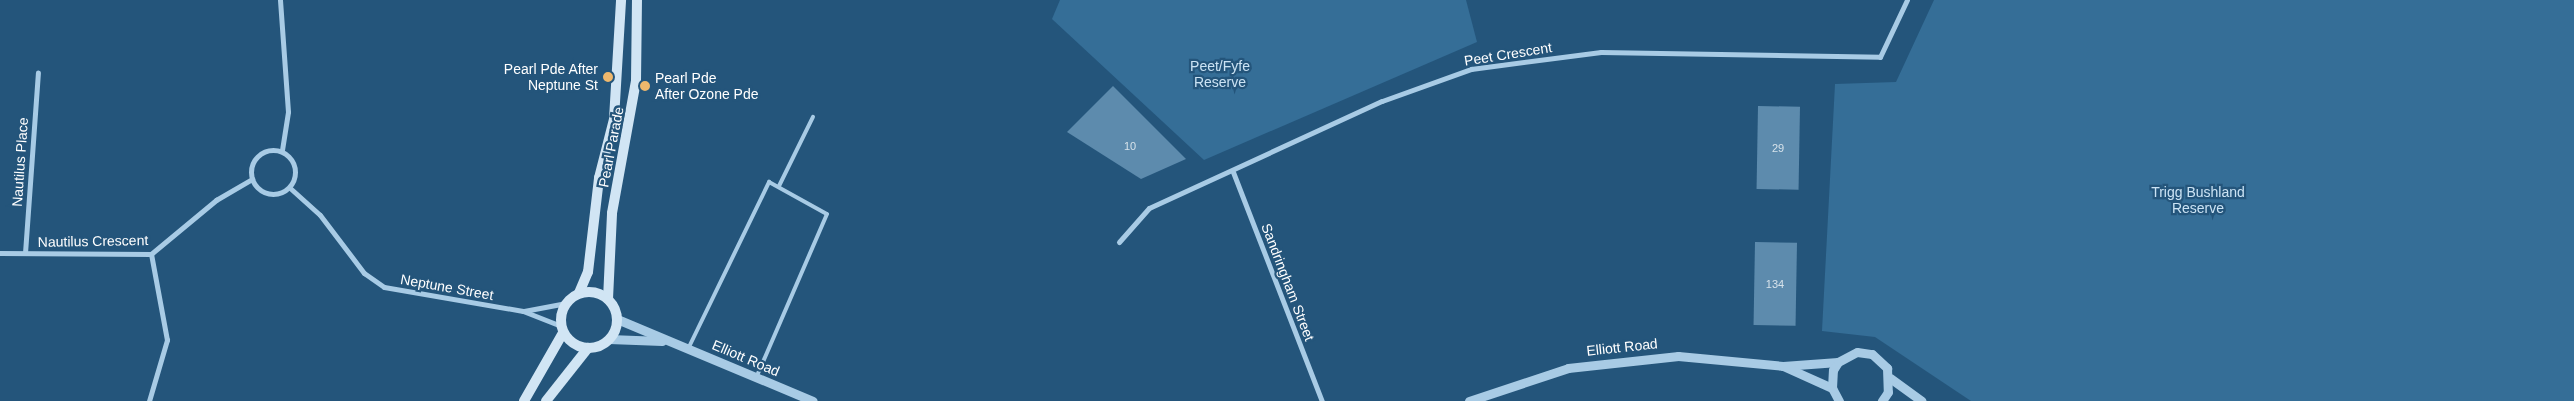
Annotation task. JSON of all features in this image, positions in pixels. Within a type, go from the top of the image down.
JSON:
[{"type":"main road","name":"Pearl Parade","points":[[579,293],[588,272],[600,178],[614,119],[621,0]]},
{"type":"main road","name":"Pearl Parade","points":[[617,319],[608,299],[612,213],[636,81],[637,0]]},
{"type":"main road","points":[[524,401],[562,329],[566,303],[579,293],[595,292],[608,299]]},
{"type":"main road","points":[[546,401],[588,348],[609,339],[617,319]]},
{"type":"main road","points":[[562,329],[574,344],[588,348]]},
{"type":"street","points":[[280,0],[288,112],[282,151]]},
{"type":"street","name":"Peet Crescent","points":[[1119,242],[1149,208],[1233,172],[1382,101],[1472,69],[1601,52],[1880,57],[1907,0]]},
{"type":"street","name":"Nautilus Place","points":[[25,253],[38,72]]},
{"type":"street","points":[[265,151],[282,151],[291,157],[296,175],[290,188],[268,195],[252,179],[254,160],[265,151]]},
{"type":"street","name":"Sandringham Street","points":[[1233,172],[1322,401]]},
{"type":"street","name":"Nautilus Crescent","points":[[0,253],[151,254],[216,200],[252,179]]},
{"type":"street","name":"Neptune Street","points":[[290,188],[320,216],[364,273],[384,287],[523,311],[562,329]]},
{"type":"street","points":[[149,401],[167,340],[151,254]]},
{"type":"street","name":"Neptune Street","points":[[523,311],[566,303]]},
{"type":"street","name":"Elliott Road","points":[[617,319],[668,342],[813,401]]},
{"type":"street","name":"Elliott Road","points":[[609,339],[668,342]]},
{"type":"street","name":"Elliott Road","points":[[1469,401],[1491,397],[1610,360],[1678,356],[1784,366],[1838,362],[1867,353],[1881,360],[1890,378],[1922,401]]},
{"type":"street","points":[[1837,400],[1832,388],[1838,362]]},
{"type":"street","name":"Elliott Road","points":[[1784,366],[1832,388]]},
{"type":"street","points":[[1882,401],[1890,378]]},
{"type":"lane","points":[[779,186],[813,118]]},
{"type":"lane","points":[[688,350],[766,182],[779,186],[827,214],[756,378]]},
{"type":"green space","name":"Peet/Fyfe Reserve","points":[[1060,0],[1466,0],[1477,42],[1204,160],[1052,19]]},
{"type":"green space","name":"Trigg Bushland Reserve","points":[[1934,0],[2574,0],[2574,401],[1971,401],[1875,337],[1822,331],[1835,84],[1896,82]]},
{"type":"building","points":[[1113,86],[1186,159],[1141,179],[1067,132]]},
{"type":"building","points":[[1758,106],[1800,107],[1799,190],[1757,189]]},
{"type":"building","points":[[1755,242],[1797,243],[1796,326],[1754,325]]},
{"type":"place","name":"Pearl Pde After Neptune St","points":[[608,77]]},
{"type":"place","name":"Pearl Pde After Ozone Pde","points":[[645,86]]}]
